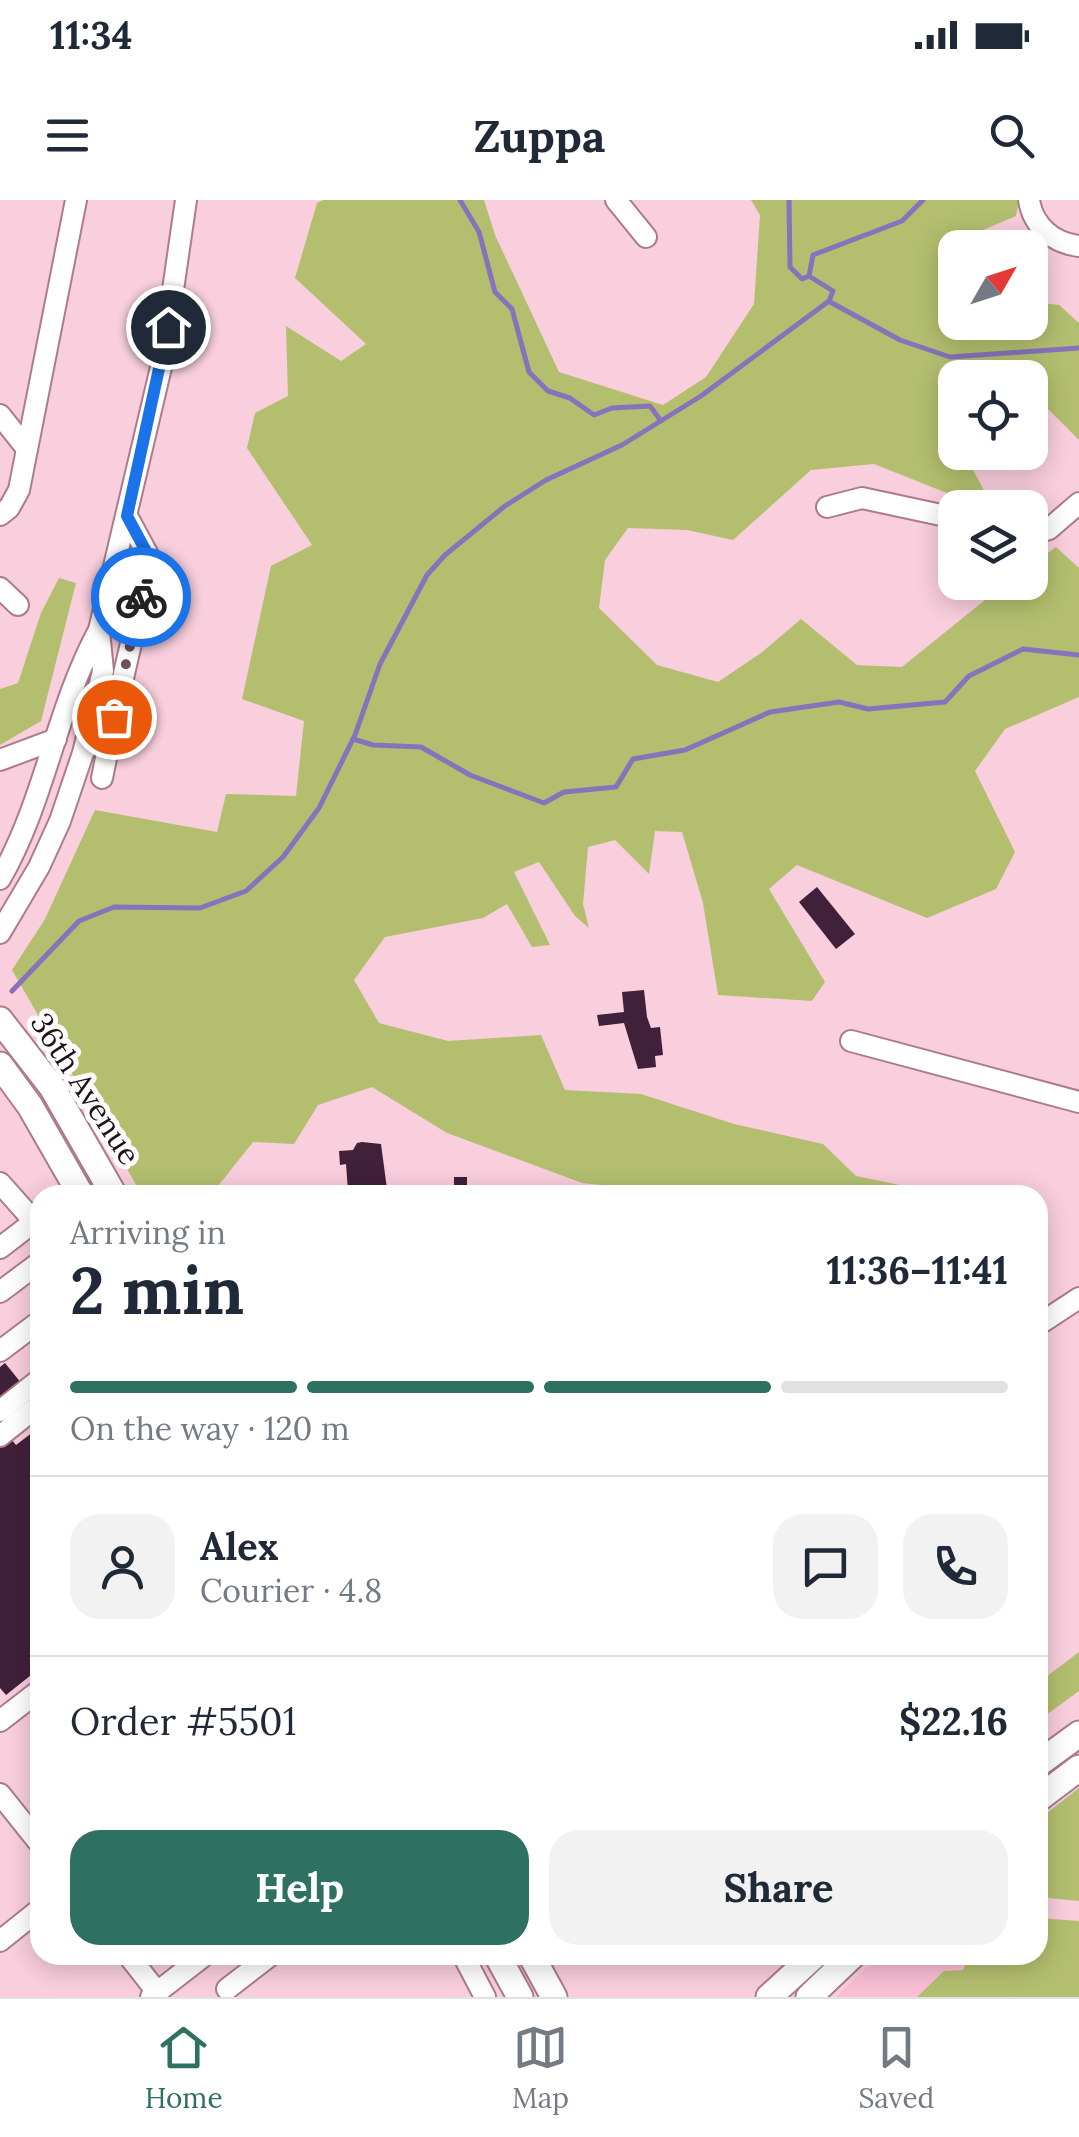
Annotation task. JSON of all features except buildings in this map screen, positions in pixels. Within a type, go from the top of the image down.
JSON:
[{"type":"main road","name":"36th Avenue","points":[[0,1020],[52,1087],[108,1185]]},
{"type":"main road","name":"36th Avenue","points":[[0,1064],[36,1116],[74,1185]]},
{"type":"main road","points":[[1048,1757],[1079,1734]]},
{"type":"main road","points":[[1048,1791],[1079,1768]]},
{"type":"main road","points":[[502,1965],[520,1997]]},
{"type":"main road","points":[[536,1965],[554,1997]]},
{"type":"main road","points":[[769,1997],[804,1965]]},
{"type":"main road","points":[[809,1997],[843,1965]]},
{"type":"street","points":[[0,515],[13,503],[19,490],[76,200]]},
{"type":"street","points":[[2,874],[40,794],[78,670],[99,630],[163,359],[186,200]]},
{"type":"street","points":[[616,200],[646,237]]},
{"type":"street","points":[[1029,200],[1034,217],[1050,237],[1079,246]]},
{"type":"street","points":[[0,415],[26,449]]},
{"type":"street","points":[[827,507],[862,498],[938,514]]},
{"type":"street","points":[[1048,528],[1079,503]]},
{"type":"street","points":[[102,778],[148,570],[148,555],[127,516]]},
{"type":"street","points":[[0,588],[18,605]]},
{"type":"street","points":[[0,933],[46,852],[83,753],[103,672],[99,630]]},
{"type":"street","points":[[83,753],[114,717]]},
{"type":"street","points":[[0,760],[56,739]]},
{"type":"street","points":[[850,1041],[1079,1102]]},
{"type":"street","points":[[0,1184],[30,1216]]},
{"type":"street","points":[[0,1248],[30,1229]]},
{"type":"street","points":[[0,1292],[30,1270]]},
{"type":"street","points":[[1048,1318],[1079,1298]]},
{"type":"street","points":[[0,1351],[30,1334]]},
{"type":"street","points":[[0,1412],[30,1387]]},
{"type":"street","points":[[0,1436],[30,1412]]},
{"type":"street","points":[[0,1722],[30,1698]]},
{"type":"street","points":[[0,1794],[30,1832]]},
{"type":"street","points":[[0,1941],[30,1917]]},
{"type":"street","points":[[134,1965],[154,1995],[192,1965]]},
{"type":"street","points":[[210,1965],[228,1993],[260,1965]]},
{"type":"street","points":[[468,1965],[482,1995]]},
{"type":"shaded area","points":[[870,1965],[981,1965],[943,1997],[836,1997]]},
{"type":"green space","points":[[323,200],[484,200],[495,235],[559,372],[663,405],[706,377],[754,304],[760,215],[751,200],[1019,200],[1016,216],[983,230],[938,230],[938,340],[1048,340],[1048,304],[1059,305],[1079,323],[1079,440],[1048,409],[1048,360],[938,360],[938,470],[973,470],[984,490],[939,490],[874,464],[811,470],[733,540],[687,530],[628,528],[605,560],[599,608],[657,665],[718,682],[801,619],[857,665],[902,667],[985,600],[1048,600],[1048,553],[1056,547],[1079,568],[1079,697],[1005,729],[975,771],[1015,852],[996,889],[927,918],[797,865],[769,889],[825,982],[812,1001],[718,995],[703,903],[682,832],[655,831],[649,874],[615,840],[588,847],[583,904],[589,928],[575,916],[539,862],[514,872],[550,945],[532,947],[507,904],[483,918],[385,937],[354,980],[379,1023],[448,1041],[541,1035],[565,1090],[641,1094],[734,1124],[823,1144],[856,1176],[900,1185],[582,1183],[447,1133],[372,1087],[318,1105],[294,1144],[253,1142],[219,1185],[136,1185],[12,970],[45,919],[95,810],[217,832],[226,794],[296,796],[304,721],[242,699],[271,566],[312,545],[247,448],[255,413],[288,396],[286,326],[341,361],[366,344],[295,278],[317,203]]},
{"type":"green space","points":[[59,578],[76,583],[41,721],[0,745],[0,689],[18,683],[41,613]]},
{"type":"green space","points":[[1079,1652],[1079,1691],[1048,1714],[1048,1675]]},
{"type":"green space","points":[[1079,1788],[1079,1901],[1048,1898],[1048,1812]]},
{"type":"green space","points":[[1048,1919],[1079,1921],[1079,1997],[917,1997],[944,1971],[963,1970],[965,1965],[1048,1965]]},
{"type":"waterway","points":[[460,200],[479,232],[495,292],[512,309],[529,372],[548,391],[570,398],[594,415],[612,408],[650,406],[661,421]]},
{"type":"waterway","points":[[789,200],[790,267],[802,279],[809,276]]},
{"type":"waterway","points":[[12,991],[79,921],[114,907],[200,908],[246,891],[283,857],[319,808],[355,735],[380,664],[427,575],[445,555],[505,506],[546,480],[622,445],[701,396],[829,301],[833,291],[809,276],[813,255],[902,221],[923,200]]},
{"type":"waterway","points":[[830,302],[900,340],[950,357],[1079,348]]},
{"type":"waterway","points":[[353,739],[373,745],[421,747],[470,775],[544,803],[564,792],[616,787],[633,759],[685,750],[770,712],[839,702],[868,709],[945,702],[969,676],[1023,649],[1079,655]]},
{"type":"way so far","points":[[114,717],[141,597]]},
{"type":"route","points":[[141,597],[148,555],[127,516],[168,327]]}]
